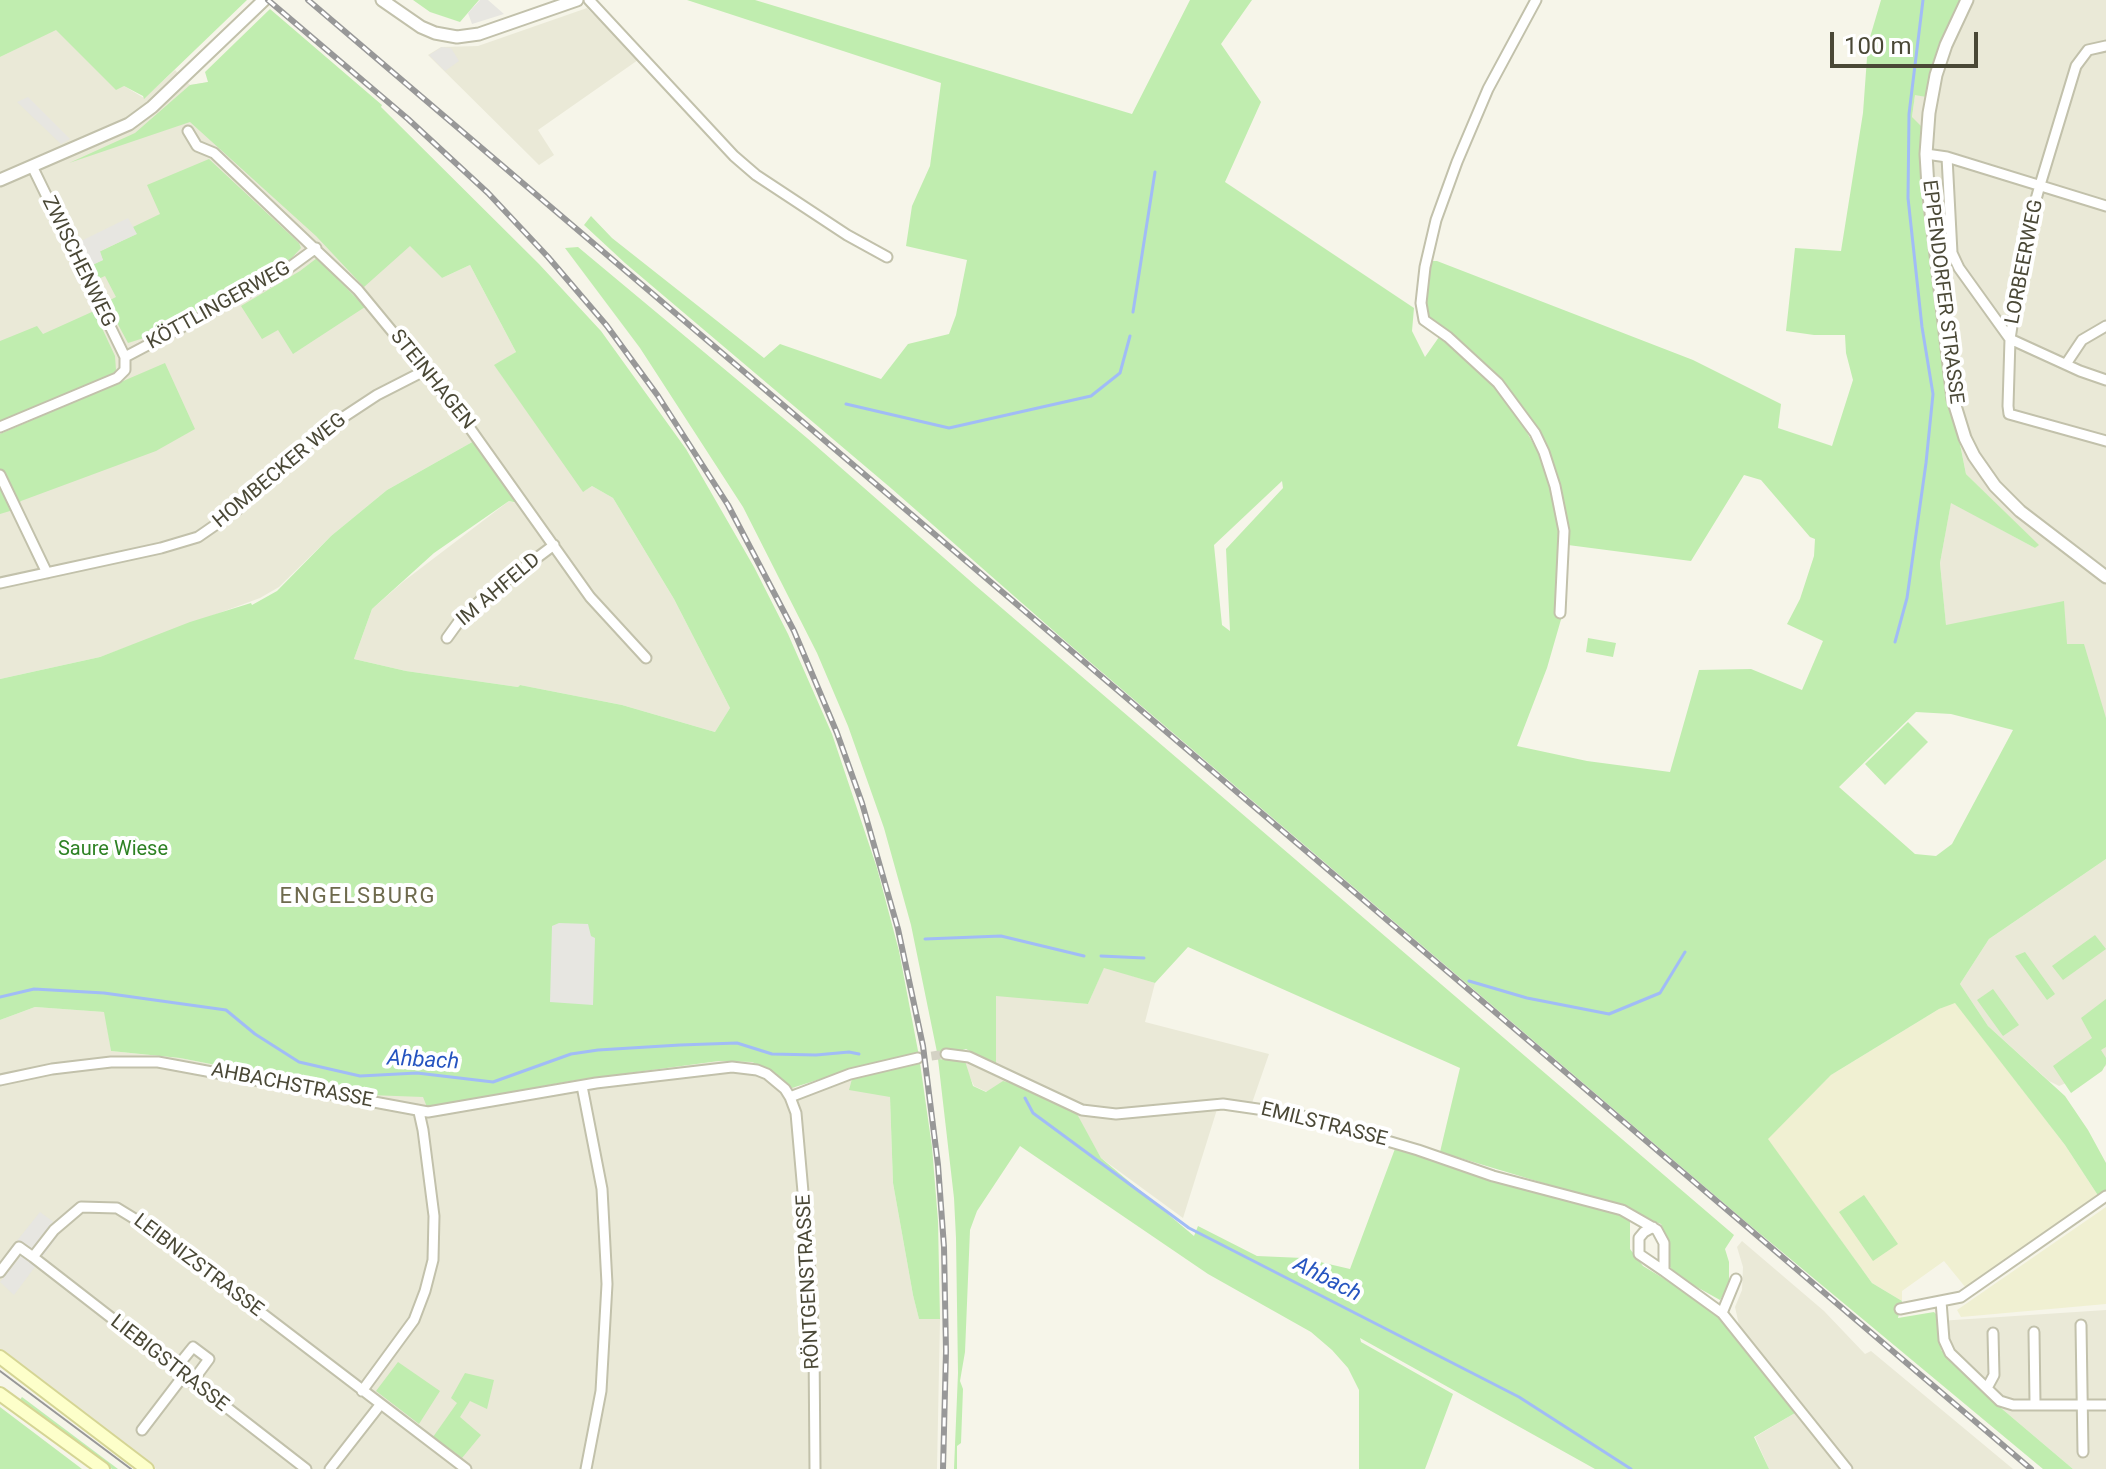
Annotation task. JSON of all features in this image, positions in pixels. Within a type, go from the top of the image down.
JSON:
[{"type":"main road","points":[[0,1357],[147,1469]]},
{"type":"main road","points":[[0,1394],[103,1469]]},
{"type":"street","points":[[382,0],[421,27],[457,37],[479,34],[577,0]]},
{"type":"street","points":[[589,0],[734,156],[756,175],[847,235],[887,257]]},
{"type":"street","points":[[1536,0],[1488,89],[1457,162],[1436,220],[1425,267],[1421,303],[1424,320],[1448,337],[1498,383],[1535,433],[1544,452],[1564,531],[1560,613]]},
{"type":"street","name":"EPPENDORFER STRASSE","points":[[1967,0],[1936,75],[1926,154],[1950,383],[1965,438],[1983,471],[2009,501],[2106,577]]},
{"type":"street","points":[[0,180],[109,134],[142,115],[262,2]]},
{"type":"street","name":"LORBEERWEG","points":[[2106,46],[2088,50],[2076,66],[2026,235],[2010,339],[2009,414],[2106,441]]},
{"type":"street","name":"STEINHAGEN","points":[[188,131],[197,146],[214,153],[358,290],[426,370],[488,451],[590,597],[646,658]]},
{"type":"street","points":[[1926,154],[1947,157],[2106,206]]},
{"type":"street","points":[[1947,157],[1952,253],[1959,268],[2010,339],[2106,380]]},
{"type":"street","name":"ZWISCHENWEG","points":[[32,166],[125,357]]},
{"type":"street","name":"KÖTTLINGERWEG","points":[[0,427],[117,378],[125,370],[125,357],[275,278],[316,248]]},
{"type":"street","points":[[2066,364],[2082,340],[2106,326]]},
{"type":"street","name":"HOMBECKER WEG","points":[[0,583],[161,548],[209,531],[247,502],[304,447],[336,422],[377,395],[426,370]]},
{"type":"street","points":[[0,475],[47,573]]},
{"type":"street","name":"IM AHFELD","points":[[447,638],[482,599],[554,545]]},
{"type":"street","name":"EMILSTRASSE","points":[[946,1054],[969,1057],[1082,1110],[1116,1114],[1223,1104],[1299,1115],[1493,1176],[1622,1210],[1653,1227]]},
{"type":"street","points":[[790,1097],[850,1074],[918,1058]]},
{"type":"street","name":"AHBACHSTRASSE","points":[[0,1080],[62,1067],[111,1062],[158,1062],[419,1112],[582,1086],[732,1067],[767,1074],[790,1097]]},
{"type":"street","points":[[582,1086],[602,1189],[607,1284],[601,1391],[586,1469]]},
{"type":"street","name":"RÖNTGENSTRASSE","points":[[790,1097],[796,1113],[810,1271],[815,1469]]},
{"type":"street","points":[[362,1391],[407,1332],[430,1276],[434,1237],[419,1112]]},
{"type":"street","points":[[1900,1309],[1961,1297],[2106,1196]]},
{"type":"street","name":"LEIBNIZSTRASSE","points":[[33,1257],[54,1230],[81,1207],[117,1208],[153,1230],[466,1469]]},
{"type":"street","points":[[1664,1271],[1664,1243],[1653,1227],[1639,1238],[1639,1254],[1722,1313],[1847,1469]]},
{"type":"street","points":[[0,1272],[19,1247],[33,1257]]},
{"type":"street","name":"LIEBIGSTRASSE","points":[[33,1257],[306,1469]]},
{"type":"street","points":[[1722,1313],[1736,1279]]},
{"type":"street","points":[[1941,1301],[1946,1346],[2007,1404],[2106,1405]]},
{"type":"street","points":[[2081,1325],[2083,1452]]},
{"type":"street","points":[[2034,1332],[2035,1403]]},
{"type":"street","points":[[1987,1388],[1994,1375],[1993,1333]]},
{"type":"street","points":[[142,1430],[184,1375]]},
{"type":"street","points":[[330,1469],[380,1405]]},
{"type":"shaded area","points":[[480,0],[488,0],[504,14],[472,24],[468,13]]},
{"type":"shaded area","points":[[1961,0],[2106,0],[2106,718],[2067,644],[1946,626],[1940,563],[1951,502],[2035,548],[2038,545],[1966,474],[1941,349],[1912,117],[1915,94],[1926,97]]},
{"type":"shaded area","points":[[587,8],[638,60],[538,130],[554,155],[539,165],[428,55],[441,47],[478,46]]},
{"type":"shaded area","points":[[56,29],[78,51],[144,98],[175,70],[190,85],[208,82],[407,248],[410,245],[442,278],[470,265],[516,352],[495,366],[584,491],[592,486],[613,498],[674,599],[730,708],[715,732],[622,705],[520,685],[406,671],[354,659],[372,609],[509,501],[516,503],[474,441],[387,490],[331,536],[279,587],[260,598],[100,657],[0,679],[0,57]]},
{"type":"shaded area","points":[[442,47],[451,48],[459,61],[445,71],[429,55]]},
{"type":"shaded area","points":[[28,97],[70,139],[61,144],[17,102]]},
{"type":"shaded area","points":[[128,218],[137,234],[100,251],[103,260],[90,266],[79,242]]},
{"type":"shaded area","points":[[2106,859],[2106,1066],[2059,1086],[2049,1081],[1988,1026],[1960,984],[1989,939]]},
{"type":"shaded area","points":[[559,923],[588,924],[591,936],[595,938],[593,1005],[550,1002],[552,926]]},
{"type":"shaded area","points":[[1104,967],[1155,983],[1145,1022],[1269,1054],[1252,1103],[1219,1103],[1183,1218],[1101,1158],[1076,1114],[987,1092],[974,1086],[967,1071],[965,1061],[996,1065],[996,995],[1088,1004]]},
{"type":"shaded area","points":[[1955,1002],[2065,1145],[2099,1197],[1966,1288],[1944,1261],[1902,1291],[1902,1301],[1872,1283],[1767,1139],[1831,1075]]},
{"type":"shaded area","points":[[35,1007],[105,1012],[111,1051],[180,1058],[369,1095],[500,1095],[577,1080],[719,1061],[752,1062],[772,1071],[787,1086],[798,1088],[856,1067],[890,1097],[893,1183],[913,1295],[919,1319],[940,1319],[937,1469],[156,1469],[0,1350],[0,1020]]},
{"type":"shaded area","points":[[2106,1207],[2106,1304],[1961,1317],[1957,1310]]},
{"type":"shaded area","points":[[40,1212],[63,1229],[14,1295],[0,1282],[26,1250],[16,1242]]},
{"type":"shaded area","points":[[1742,1241],[1824,1311],[1865,1354],[1871,1351],[2013,1469],[1854,1469],[1739,1325],[1735,1307],[1742,1290],[1743,1267],[1737,1247]]},
{"type":"shaded area","points":[[2106,1310],[2106,1469],[2073,1469],[2001,1408],[1941,1350],[1939,1321]]},
{"type":"shaded area","points":[[1795,1413],[1843,1469],[1769,1469],[1755,1437]]},
{"type":"green space","points":[[0,0],[247,0],[144,99],[124,86],[116,90],[56,30],[0,57]]},
{"type":"green space","points":[[413,0],[479,0],[460,22],[430,12]]},
{"type":"green space","points":[[687,0],[755,0],[1132,114],[1190,0],[1252,0],[1221,44],[1261,102],[1225,182],[1414,308],[1412,331],[1425,357],[1439,337],[1488,378],[1511,405],[1544,462],[1559,511],[1564,508],[1555,468],[1539,433],[1501,381],[1428,318],[1425,300],[1430,261],[1437,261],[1693,360],[1781,404],[1778,428],[1832,446],[1853,380],[1845,335],[1786,331],[1795,248],[1841,251],[1863,113],[1868,44],[1881,0],[1961,0],[1926,97],[1915,95],[1912,117],[1921,126],[1920,182],[1941,349],[1966,474],[2039,545],[2035,548],[1951,503],[1940,563],[1946,625],[2064,601],[2067,644],[2084,644],[2106,718],[2106,859],[1989,939],[1960,984],[1988,1026],[2065,1096],[2106,1163],[2106,1192],[2099,1197],[2065,1145],[1955,1003],[1939,1009],[1831,1075],[1768,1139],[1872,1283],[1902,1301],[1898,1318],[1934,1312],[1938,1316],[1941,1350],[2001,1408],[2073,1469],[2043,1469],[1746,1222],[584,225],[591,216],[612,238],[764,358],[780,344],[881,379],[908,344],[949,334],[956,315],[967,260],[906,246],[912,206],[930,166],[941,83]],"holes":[[[1744,475],[1761,480],[1815,539],[1814,556],[1800,599],[1787,624],[1823,641],[1802,690],[1751,669],[1699,670],[1670,772],[1587,761],[1517,746],[1547,668],[1562,616],[1568,545],[1691,561]],[[1282,481],[1283,488],[1226,549],[1230,631],[1222,625],[1214,545]],[[1916,712],[1951,714],[2013,730],[1952,844],[1936,856],[1915,854],[1839,787]]]},
{"type":"green space","name":"Saure Wiese","points":[[270,9],[382,105],[601,331],[686,449],[754,567],[788,634],[832,734],[877,868],[899,951],[932,1147],[938,1221],[940,1319],[919,1319],[913,1295],[893,1183],[890,1097],[849,1090],[855,1068],[792,1088],[772,1071],[752,1062],[719,1061],[577,1080],[427,1107],[423,1097],[369,1095],[180,1058],[111,1051],[104,1012],[35,1007],[0,1020],[0,679],[100,657],[190,622],[252,605],[277,591],[331,536],[387,490],[474,441],[518,503],[509,501],[434,553],[372,609],[354,659],[406,671],[520,685],[622,705],[715,732],[730,708],[674,599],[613,498],[592,486],[583,492],[494,365],[516,352],[470,265],[442,278],[410,246],[364,287],[316,236],[190,122],[69,163],[135,133],[190,85],[208,82],[205,72]]},
{"type":"green space","points":[[209,159],[301,248],[288,262],[257,280],[147,337],[128,343],[106,302],[116,297],[105,276],[96,280],[90,266],[103,260],[99,252],[136,234],[133,227],[160,214],[147,185]]},
{"type":"green space","points":[[578,247],[807,438],[1734,1235],[1725,1249],[1729,1262],[1729,1285],[1720,1300],[1677,1276],[1670,1267],[1670,1245],[1661,1224],[1573,1192],[1440,1152],[1460,1068],[1188,947],[1155,983],[1104,968],[1088,1004],[996,996],[996,1065],[966,1049],[938,1057],[911,925],[884,828],[848,726],[817,653],[743,507],[640,348],[565,248]]},
{"type":"green space","points":[[317,258],[365,307],[293,354],[278,330],[262,339],[241,306]]},
{"type":"green space","points":[[94,311],[115,356],[116,370],[113,374],[0,422],[0,341],[37,326],[43,334]]},
{"type":"green space","points":[[165,363],[195,429],[156,451],[21,501],[10,511],[0,514],[0,434]]},
{"type":"green space","points":[[1588,638],[1616,643],[1613,657],[1586,652]]},
{"type":"green space","points":[[1908,722],[1928,742],[1885,785],[1865,764]]},
{"type":"green space","points":[[2095,935],[2106,949],[2063,980],[2052,966]]},
{"type":"green space","points":[[2025,952],[2055,994],[2047,1000],[2015,956]]},
{"type":"green space","points":[[1993,989],[2019,1025],[2003,1036],[1977,1000]]},
{"type":"green space","points":[[2106,999],[2106,1047],[2101,1050],[2106,1064],[2102,1071],[2071,1093],[2053,1066],[2092,1038],[2081,1018]]},
{"type":"green space","points":[[938,1059],[965,1061],[973,1086],[986,1092],[1003,1081],[1018,1085],[1077,1114],[1101,1158],[1194,1236],[1198,1226],[1257,1256],[1303,1258],[1350,1269],[1396,1146],[1630,1217],[1630,1249],[1643,1266],[1716,1310],[1728,1330],[1795,1413],[1754,1437],[1769,1469],[1595,1469],[1360,1338],[1361,1342],[1453,1394],[1425,1469],[1359,1469],[1359,1390],[1348,1368],[1332,1350],[1311,1332],[1208,1274],[1020,1146],[977,1211],[970,1230],[965,1352],[960,1381],[963,1389],[961,1443],[957,1446],[957,1469],[954,1469],[958,1373],[956,1238]]},
{"type":"green space","points":[[1864,1195],[1898,1244],[1873,1261],[1839,1212]]},
{"type":"green space","points":[[398,1362],[440,1391],[419,1424],[376,1391]]},
{"type":"green space","points":[[465,1373],[494,1380],[487,1409],[470,1401],[460,1417],[481,1435],[462,1458],[433,1437],[457,1403],[451,1398]]},
{"type":"green space","points":[[22,1397],[118,1469],[112,1469],[19,1401]]},
{"type":"green space","points":[[0,1407],[82,1469],[0,1469]]},
{"type":"waterway","points":[[1895,642],[1907,598],[1933,394],[1922,327],[1908,198],[1909,114],[1923,0]]},
{"type":"waterway","points":[[1133,312],[1155,172]]},
{"type":"waterway","points":[[846,404],[949,428],[1091,396],[1120,373],[1130,336]]},
{"type":"waterway","points":[[925,939],[1001,936],[1084,956]]},
{"type":"waterway","points":[[1469,981],[1527,998],[1609,1014],[1660,993],[1685,952]]},
{"type":"waterway","points":[[1101,956],[1144,958]]},
{"type":"waterway","name":"Ahbach","points":[[0,997],[34,989],[104,993],[226,1010],[255,1034],[299,1062],[360,1076],[417,1073],[493,1082],[571,1054],[680,1045],[737,1043],[772,1054],[859,1054]]},
{"type":"waterway","name":"Ahbach","points":[[1025,1098],[1033,1113],[1189,1228],[1519,1397],[1631,1469]]},
{"type":"tunnel","points":[[918,1058],[946,1054]]},
{"type":"tram line","points":[[0,1371],[131,1469]]},
{"type":"railway","points":[[268,0],[408,119],[488,193],[607,326],[658,396],[728,505],[794,631],[837,733],[862,803],[898,929],[923,1046],[938,1165],[944,1247],[946,1351],[943,1469]]},
{"type":"railway","points":[[308,0],[2031,1469]]},
{"type":"district","name":"ENGELSBURG","points":[[358,897]]}]
